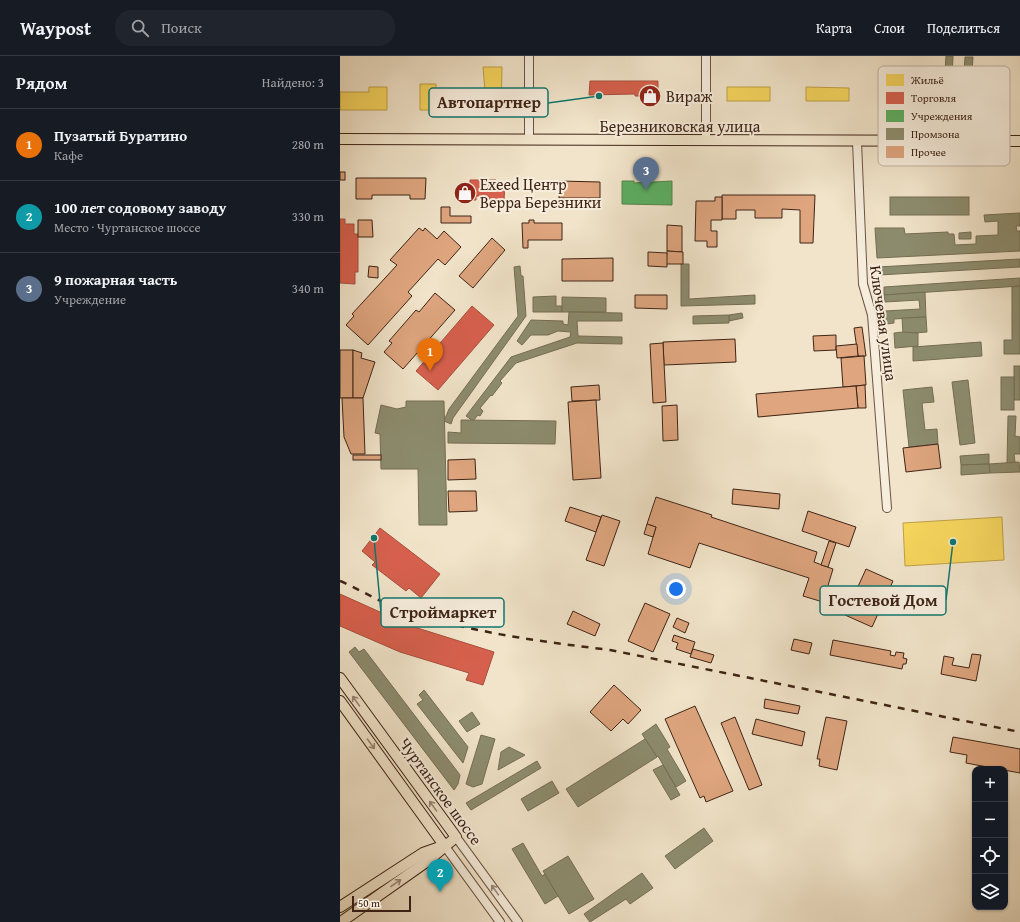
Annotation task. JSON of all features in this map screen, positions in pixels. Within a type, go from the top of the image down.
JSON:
[{"type":"main road","name":"Березниковская улица","points":[[340,139],[878,142]]},
{"type":"main road","name":"Березниковская улица","points":[[1010,141],[1020,141]]},
{"type":"main road","name":"Чуртанское шоссе","points":[[340,678],[456,837]]},
{"type":"main road","name":"Чуртанское шоссе","points":[[340,700],[444,845]]},
{"type":"main road","points":[[341,922],[429,860],[444,845],[456,837]]},
{"type":"main road","points":[[340,907],[423,853],[444,845]]},
{"type":"street","points":[[529,56],[529,140]]},
{"type":"street","points":[[706,56],[706,141]]},
{"type":"street","name":"Ключевая улица","points":[[857,142],[863,284],[872,315],[887,508]]},
{"type":"street","name":"Чуртанское шоссе","points":[[456,837],[518,922]]},
{"type":"street","name":"Чуртанское шоссе","points":[[444,845],[500,922]]},
{"type":"building: Жильё","points":[[483,67],[502,67],[501,112],[477,112],[477,110],[420,110],[420,84],[436,84],[436,91],[485,91]]},
{"type":"building: Жильё","points":[[369,87],[387,87],[387,110],[340,110],[340,92],[369,92]]},
{"type":"building: Жильё","points":[[727,87],[770,87],[770,101],[727,101]]},
{"type":"building: Жильё","points":[[806,87],[849,88],[849,101],[806,101]]},
{"type":"building: Жильё","points":[[1002,517],[1004,560],[905,566],[903,523]]},
{"type":"building: Торговля","points":[[590,81],[658,81],[658,96],[635,96],[635,94],[589,95]]},
{"type":"building: Торговля","points":[[470,180],[496,180],[496,183],[505,183],[504,200],[489,200],[489,197],[476,196],[476,200],[463,200],[463,185],[470,185]]},
{"type":"building: Торговля","points":[[340,219],[345,219],[345,224],[354,224],[354,234],[358,234],[358,272],[355,272],[355,284],[340,283]]},
{"type":"building: Торговля","points":[[472,306],[494,325],[438,390],[416,371]]},
{"type":"building: Торговля","points":[[380,528],[440,574],[421,598],[409,588],[406,591],[372,565],[375,562],[362,551]]},
{"type":"building: Торговля","points":[[340,594],[411,626],[494,652],[483,685],[466,680],[469,673],[400,652],[340,626]]},
{"type":"building: Учреждения","points":[[622,181],[634,181],[634,183],[672,181],[672,205],[622,204]]},
{"type":"building: Промзона","points":[[946,56],[953,56],[953,66],[945,66]]},
{"type":"building: Промзона","points":[[965,57],[973,57],[972,66],[964,66]]},
{"type":"building: Промзона","points":[[890,197],[969,197],[969,215],[890,215]]},
{"type":"building: Промзона","points":[[1020,213],[1020,226],[1016,226],[1017,231],[1020,231],[1020,251],[877,258],[875,228],[904,228],[905,234],[948,232],[948,234],[954,234],[955,245],[976,244],[976,236],[998,235],[998,221],[985,222],[984,215]]},
{"type":"building: Промзона","points":[[971,232],[971,239],[959,239],[959,233]]},
{"type":"building: Промзона","points":[[1020,259],[1020,267],[879,275],[878,267]]},
{"type":"building: Промзона","points":[[681,264],[689,264],[689,299],[755,295],[755,304],[681,306]]},
{"type":"building: Промзона","points":[[520,266],[521,276],[523,276],[526,316],[453,418],[451,424],[444,421],[449,409],[518,316],[514,267]]},
{"type":"building: Промзона","points":[[1020,278],[1020,286],[884,295],[884,287]]},
{"type":"building: Промзона","points":[[1020,286],[1020,354],[1004,354],[1004,340],[1012,340],[1012,287]]},
{"type":"building: Промзона","points":[[925,292],[926,317],[894,319],[894,323],[886,324],[885,311],[920,309],[919,300],[885,302],[884,295]]},
{"type":"building: Промзона","points":[[556,296],[556,306],[562,306],[562,312],[533,312],[533,297]]},
{"type":"building: Промзона","points":[[562,297],[606,298],[606,312],[562,312]]},
{"type":"building: Промзона","points":[[569,312],[622,313],[622,321],[577,321],[578,336],[622,337],[622,344],[577,343],[516,363],[500,381],[502,383],[492,396],[491,395],[480,408],[483,411],[480,416],[478,415],[473,421],[466,416],[511,357],[570,337],[571,332],[558,331],[548,335],[531,335],[522,345],[517,341],[531,320],[563,321],[563,324],[568,325]]},
{"type":"building: Промзона","points":[[742,313],[743,318],[729,321],[729,315]]},
{"type":"building: Промзона","points":[[729,315],[729,323],[693,324],[693,316]]},
{"type":"building: Промзона","points":[[926,317],[927,332],[903,334],[902,318]]},
{"type":"building: Промзона","points":[[894,333],[918,333],[918,346],[895,348]]},
{"type":"building: Промзона","points":[[981,342],[982,356],[913,361],[913,347]]},
{"type":"building: Промзона","points":[[1014,366],[1020,366],[1020,400],[1014,400]]},
{"type":"building: Промзона","points":[[1001,377],[1014,377],[1014,410],[1001,410]]},
{"type":"building: Промзона","points":[[968,380],[975,443],[960,445],[952,382]]},
{"type":"building: Промзона","points":[[932,387],[934,402],[922,403],[925,430],[937,429],[938,444],[909,447],[903,390]]},
{"type":"building: Промзона","points":[[406,401],[444,401],[447,525],[419,525],[418,469],[381,469],[380,434],[375,433],[381,405],[397,409],[406,407]]},
{"type":"building: Промзона","points":[[1008,416],[1016,416],[1015,436],[1020,437],[1020,454],[1014,454],[1015,462],[1007,463]]},
{"type":"building: Промзона","points":[[461,420],[556,421],[555,444],[448,443],[448,432],[461,433]]},
{"type":"building: Промзона","points":[[989,454],[989,464],[961,465],[960,456]]},
{"type":"building: Промзона","points":[[1019,462],[1020,472],[990,473],[989,464]]},
{"type":"building: Промзона","points":[[989,464],[990,473],[961,475],[961,465]]},
{"type":"building: Промзона","points":[[355,647],[359,652],[364,649],[460,775],[458,784],[454,790],[349,652]]},
{"type":"building: Промзона","points":[[424,690],[468,747],[463,763],[417,704],[423,700],[419,695]]},
{"type":"building: Промзона","points":[[472,712],[480,724],[467,732],[459,721]]},
{"type":"building: Промзона","points":[[656,724],[670,747],[667,749],[686,781],[676,787],[658,756],[657,757],[642,734]]},
{"type":"building: Промзона","points":[[481,735],[495,739],[482,784],[473,787],[466,784]]},
{"type":"building: Промзона","points":[[645,739],[657,757],[578,807],[566,789]]},
{"type":"building: Промзона","points":[[509,747],[525,755],[498,770],[501,752]]},
{"type":"building: Промзона","points":[[537,761],[541,768],[471,810],[466,803]]},
{"type":"building: Промзона","points":[[663,765],[680,795],[671,800],[653,770]]},
{"type":"building: Промзона","points":[[552,781],[559,793],[528,811],[521,799]]},
{"type":"building: Промзона","points":[[704,828],[713,841],[675,869],[665,856]]},
{"type":"building: Промзона","points":[[523,843],[542,876],[545,874],[558,896],[545,904],[512,849]]},
{"type":"building: Промзона","points":[[568,856],[594,899],[569,914],[543,871]]},
{"type":"building: Промзона","points":[[642,873],[653,888],[630,904],[626,899],[590,922],[584,914]]},
{"type":"building: Прочее","points":[[340,172],[345,172],[345,180],[340,180]]},
{"type":"building: Прочее","points":[[356,178],[426,178],[425,199],[410,199],[410,195],[372,195],[372,199],[356,199]]},
{"type":"building: Прочее","points":[[559,181],[600,182],[600,198],[559,198]]},
{"type":"building: Прочее","points":[[722,195],[815,195],[813,243],[800,243],[800,210],[782,209],[782,218],[755,218],[755,210],[736,210],[736,219],[722,219]]},
{"type":"building: Прочее","points":[[715,197],[722,197],[722,220],[711,220],[711,231],[717,231],[717,247],[707,247],[707,241],[695,241],[696,201],[715,201]]},
{"type":"building: Прочее","points":[[441,207],[450,207],[450,216],[471,216],[471,223],[441,223]]},
{"type":"building: Прочее","points":[[358,220],[372,220],[373,237],[358,237]]},
{"type":"building: Прочее","points":[[529,220],[534,220],[534,223],[562,223],[562,240],[528,240],[528,248],[523,248],[522,223],[529,223]]},
{"type":"building: Прочее","points":[[667,225],[682,226],[682,252],[667,251]]},
{"type":"building: Прочее","points":[[419,228],[423,231],[425,228],[437,239],[444,231],[461,247],[445,265],[438,259],[408,292],[412,296],[368,345],[346,325],[354,316],[352,314],[397,265],[390,260]]},
{"type":"building: Прочее","points":[[492,238],[505,250],[473,288],[459,276]]},
{"type":"building: Прочее","points":[[667,251],[683,252],[683,264],[666,264]]},
{"type":"building: Прочее","points":[[648,252],[667,253],[667,267],[648,266]]},
{"type":"building: Прочее","points":[[613,258],[613,281],[562,281],[562,259]]},
{"type":"building: Прочее","points":[[369,266],[378,267],[378,278],[368,277]]},
{"type":"building: Прочее","points":[[435,293],[455,310],[403,369],[384,352],[392,343],[389,341],[416,310],[419,312]]},
{"type":"building: Прочее","points":[[635,295],[667,295],[667,309],[635,308]]},
{"type":"building: Прочее","points":[[862,327],[866,356],[858,356],[854,328]]},
{"type":"building: Прочее","points":[[836,335],[836,350],[814,351],[813,336]]},
{"type":"building: Прочее","points":[[735,339],[736,362],[664,365],[663,342]]},
{"type":"building: Прочее","points":[[663,343],[666,402],[653,403],[650,344]]},
{"type":"building: Прочее","points":[[857,344],[858,356],[837,358],[836,346]]},
{"type":"building: Прочее","points":[[340,350],[353,350],[353,398],[340,398]]},
{"type":"building: Прочее","points":[[353,350],[362,353],[361,358],[375,362],[363,398],[353,398]]},
{"type":"building: Прочее","points":[[864,356],[866,385],[843,387],[841,358]]},
{"type":"building: Прочее","points":[[599,385],[600,400],[572,401],[571,387]]},
{"type":"building: Прочее","points":[[865,385],[866,408],[858,408],[856,386]]},
{"type":"building: Прочее","points":[[856,386],[858,408],[758,417],[756,394]]},
{"type":"building: Прочее","points":[[342,398],[363,398],[365,454],[351,454],[344,437]]},
{"type":"building: Прочее","points":[[596,400],[601,478],[573,480],[568,402]]},
{"type":"building: Прочее","points":[[677,405],[678,440],[663,441],[662,406]]},
{"type":"building: Прочее","points":[[938,444],[941,468],[906,472],[903,448]]},
{"type":"building: Прочее","points":[[353,455],[381,455],[381,460],[353,460]]},
{"type":"building: Прочее","points":[[475,459],[476,479],[448,480],[448,460]]},
{"type":"building: Прочее","points":[[733,489],[780,494],[779,509],[732,504]]},
{"type":"building: Прочее","points":[[448,491],[476,491],[477,511],[449,512]]},
{"type":"building: Прочее","points":[[656,497],[817,552],[814,562],[833,569],[823,602],[803,596],[809,578],[699,543],[690,568],[648,554],[656,527],[647,524]]},
{"type":"building: Прочее","points":[[570,507],[601,517],[596,532],[565,521]]},
{"type":"building: Прочее","points":[[808,511],[856,527],[849,547],[802,531]]},
{"type":"building: Прочее","points":[[602,515],[620,521],[604,566],[586,560]]},
{"type":"building: Прочее","points":[[647,524],[656,527],[653,537],[644,534]]},
{"type":"building: Прочее","points":[[829,541],[836,543],[828,567],[821,565]]},
{"type":"building: Прочее","points":[[866,569],[893,581],[872,627],[845,615]]},
{"type":"building: Прочее","points":[[645,603],[670,614],[653,652],[628,641]]},
{"type":"building: Прочее","points":[[573,611],[600,624],[595,636],[567,624]]},
{"type":"building: Прочее","points":[[677,618],[689,623],[685,633],[673,627]]},
{"type":"building: Прочее","points":[[674,635],[695,642],[691,654],[676,649],[678,643],[672,641]]},
{"type":"building: Прочее","points":[[794,639],[812,643],[809,654],[791,650]]},
{"type":"building: Прочее","points":[[833,640],[891,651],[890,655],[895,656],[896,652],[904,653],[903,658],[907,659],[906,664],[903,664],[902,669],[830,655]]},
{"type":"building: Прочее","points":[[693,649],[714,655],[711,663],[690,657]]},
{"type":"building: Прочее","points":[[972,654],[981,655],[976,681],[941,674],[944,656],[954,658],[952,665],[969,668]]},
{"type":"building: Прочее","points":[[614,685],[641,710],[628,724],[623,719],[611,731],[590,712]]},
{"type":"building: Прочее","points":[[765,699],[800,706],[798,714],[764,708]]},
{"type":"building: Прочее","points":[[695,706],[733,791],[706,802],[704,796],[700,798],[665,719]]},
{"type":"building: Прочее","points":[[735,717],[762,785],[749,790],[721,723]]},
{"type":"building: Прочее","points":[[826,717],[847,721],[837,770],[819,766],[820,759],[817,759]]},
{"type":"building: Прочее","points":[[756,719],[805,732],[802,746],[752,734]]},
{"type":"building: Прочее","points":[[953,737],[1020,749],[1020,773],[1008,771],[1008,766],[982,766],[966,763],[967,755],[950,752]]},
{"type":"railway","points":[[340,581],[395,607],[422,616],[475,629],[528,639],[610,650],[1020,732]]},
{"type":"place","name":"Автопартнер","points":[[599,96]]},
{"type":"place","name":"Вираж","points":[[650,96]]},
{"type":"place","name":"9 пожарная часть","points":[[646,190]]},
{"type":"place","name":"Exeed Центр Верра Березники","points":[[465,193]]},
{"type":"place","name":"Пузатый Буратино","points":[[430,371]]},
{"type":"place","name":"Строймаркет","points":[[374,538]]},
{"type":"place","name":"Гостевой Дом","points":[[953,542]]},
{"type":"place","name":"100 лет содовому заводу","points":[[440,892]]}]
